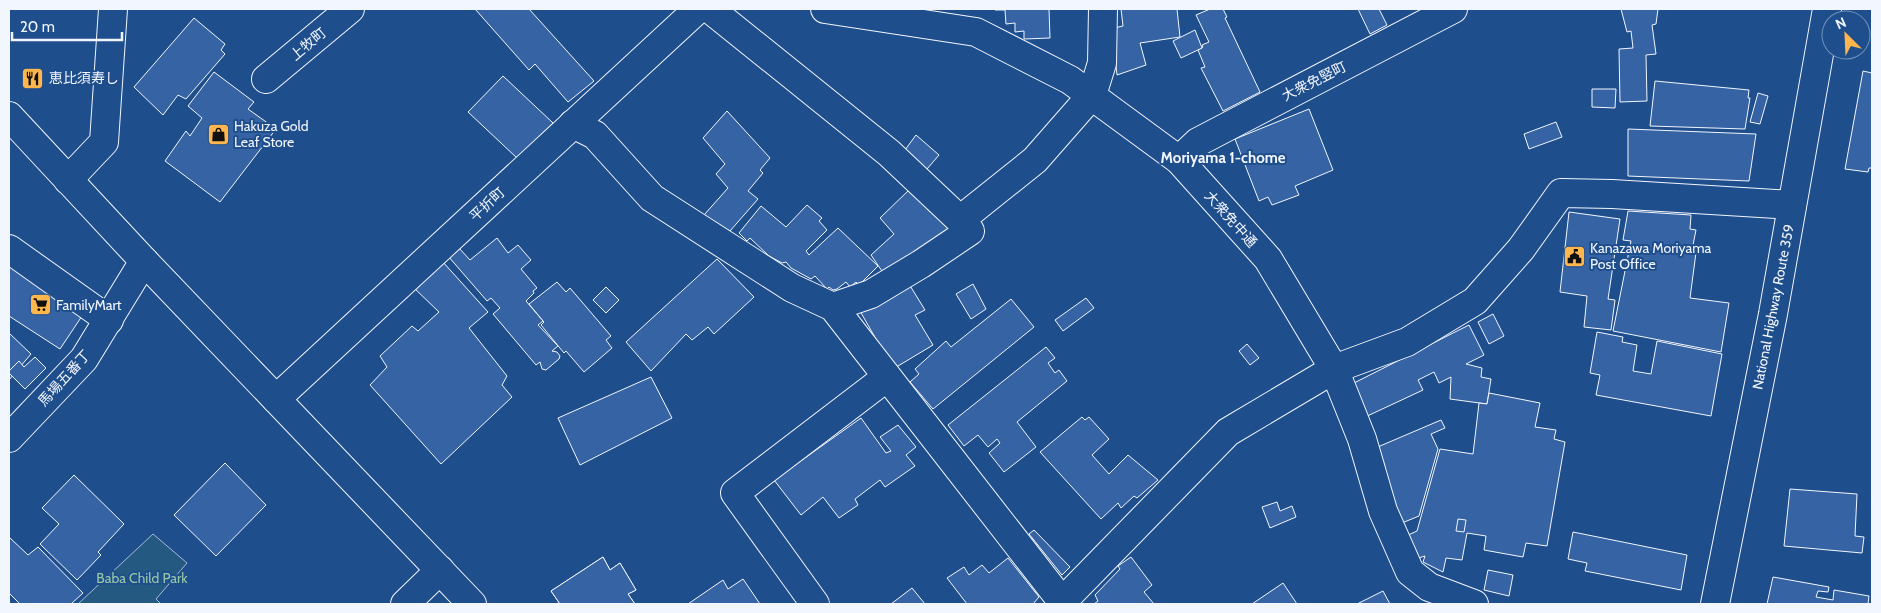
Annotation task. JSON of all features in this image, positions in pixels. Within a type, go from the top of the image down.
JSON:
[{"type":"main road","points":[[68,180],[104,142],[112,9]]},
{"type":"main road","name":"上牧町","points":[[266,79],[350,9]]},
{"type":"main road","name":"平折町","points":[[276,399],[698,9]]},
{"type":"main road","points":[[710,9],[889,153],[970,231],[921,264],[871,294],[834,307]]},
{"type":"main road","name":"大衆免中通","points":[[837,9],[976,32],[1070,80],[1179,160],[1268,260],[1334,369],[1362,439],[1383,511],[1410,572],[1429,587],[1474,604]]},
{"type":"main road","points":[[960,220],[1035,160],[1092,95],[1102,63],[1103,9]]},
{"type":"main road","name":"大衆免竪町","points":[[1179,160],[1198,142],[1454,9]]},
{"type":"main road","name":"National Highway Route 359","points":[[1715,604],[1773,314],[1827,9]]},
{"type":"main road","points":[[9,116],[144,261],[472,604]]},
{"type":"main road","points":[[573,124],[595,135],[652,198],[792,288],[834,307],[1062,604],[1228,432],[1334,369],[1407,342],[1475,301],[1520,249],[1561,193],[1612,194],[1792,205]]},
{"type":"main road","points":[[9,249],[109,320]]},
{"type":"main road","name":"馬場五番丁","points":[[9,438],[84,359],[144,261]]},
{"type":"main road","points":[[815,604],[735,493],[887,377]]},
{"type":"main road","points":[[405,604],[440,570]]},
{"type":"green space","name":"Baba Child Park","points":[[153,534],[187,563],[156,599],[161,604],[78,604]]},
{"type":"building","points":[[475,9],[529,9],[594,81],[568,102],[535,64],[529,70]]},
{"type":"building","points":[[995,9],[1049,9],[1050,38],[1024,39],[1024,31],[1015,32],[1015,23],[1006,24],[1005,10]]},
{"type":"building","points":[[1121,9],[1177,9],[1180,37],[1140,43],[1146,65],[1117,75],[1113,39],[1114,28],[1123,26]]},
{"type":"building","points":[[1210,9],[1223,9],[1227,17],[1225,18],[1260,92],[1223,111],[1201,68],[1205,67],[1198,50],[1203,47],[1202,45],[1209,42],[1196,15]]},
{"type":"building","points":[[1358,9],[1379,9],[1387,25],[1370,34]]},
{"type":"building","points":[[1621,9],[1658,9],[1656,24],[1652,25],[1656,54],[1646,55],[1647,101],[1620,102],[1619,49],[1633,48],[1631,31],[1627,32]]},
{"type":"building","points":[[194,18],[225,44],[221,50],[225,54],[186,99],[178,95],[163,115],[134,87]]},
{"type":"building","points":[[1195,30],[1202,48],[1181,58],[1173,41]]},
{"type":"building","points":[[1863,71],[1872,73],[1872,168],[1869,168],[1868,172],[1845,169]]},
{"type":"building","points":[[214,72],[254,102],[248,109],[276,129],[220,202],[165,161],[186,131],[190,136],[202,118],[188,106]]},
{"type":"building","points":[[503,76],[553,123],[517,158],[468,112]]},
{"type":"building","points":[[1655,81],[1749,90],[1748,98],[1750,98],[1745,129],[1650,126]]},
{"type":"building","points":[[1592,89],[1616,89],[1615,108],[1592,107]]},
{"type":"building","points":[[1758,93],[1768,96],[1760,124],[1750,122]]},
{"type":"building","points":[[1309,109],[1333,170],[1295,186],[1299,195],[1272,205],[1268,197],[1259,201],[1235,139]]},
{"type":"building","points":[[727,111],[770,158],[760,170],[763,173],[748,191],[758,199],[730,231],[704,215],[728,188],[716,174],[725,164],[703,138]]},
{"type":"building","points":[[1556,122],[1562,137],[1529,149],[1524,134]]},
{"type":"building","points":[[1628,129],[1756,134],[1749,181],[1628,176]]},
{"type":"building","points":[[916,135],[939,155],[927,169],[905,150]]},
{"type":"building","points":[[910,189],[931,204],[927,209],[930,212],[935,209],[953,227],[884,274],[871,255],[894,234],[880,218]]},
{"type":"building","points":[[807,205],[822,218],[819,221],[827,230],[806,251],[809,255],[838,228],[878,266],[859,285],[856,282],[850,287],[846,282],[837,289],[833,290],[829,287],[827,289],[815,276],[811,279],[791,268],[786,262],[782,263],[769,256],[750,238],[747,241],[739,233],[761,206],[786,227]]},
{"type":"building","points":[[1628,211],[1691,215],[1690,229],[1696,230],[1693,245],[1697,245],[1690,298],[1729,303],[1721,352],[1613,331],[1631,241],[1623,240]]},
{"type":"building","points":[[1569,212],[1620,219],[1608,299],[1615,300],[1611,330],[1584,327],[1587,296],[1560,292]]},
{"type":"building","points":[[497,238],[508,253],[518,245],[531,260],[521,269],[537,288],[526,301],[543,321],[538,325],[558,346],[552,351],[557,352],[560,356],[546,370],[542,369],[540,362],[536,365],[493,314],[500,308],[491,298],[487,301],[448,256],[458,247],[470,260]]},
{"type":"building","points":[[717,259],[754,297],[714,334],[708,327],[692,340],[686,334],[651,371],[626,342]]},
{"type":"building","points":[[442,261],[488,312],[469,328],[507,376],[502,385],[512,397],[441,464],[370,385],[387,367],[380,356],[412,326],[418,331],[439,312],[413,287]]},
{"type":"building","points":[[9,264],[84,313],[60,349],[9,316]]},
{"type":"building","points":[[557,282],[566,292],[570,288],[611,336],[606,340],[612,348],[584,372],[566,351],[564,353],[541,325],[544,322],[529,304]]},
{"type":"building","points":[[909,284],[925,310],[915,315],[933,345],[893,369],[860,311]]},
{"type":"building","points":[[973,284],[986,309],[971,319],[956,294]]},
{"type":"building","points":[[606,287],[619,300],[606,313],[593,300]]},
{"type":"building","points":[[1086,298],[1094,308],[1063,331],[1055,320]]},
{"type":"building","points":[[1011,299],[1034,327],[933,409],[910,382],[919,374],[915,369],[946,341],[951,347]]},
{"type":"building","points":[[1493,314],[1504,336],[1489,344],[1478,322]]},
{"type":"building","points":[[1469,325],[1484,355],[1466,364],[1482,368],[1481,377],[1491,379],[1487,404],[1450,399],[1451,377],[1439,383],[1434,372],[1418,380],[1423,390],[1363,418],[1350,385]]},
{"type":"building","points":[[1597,332],[1623,337],[1622,342],[1637,345],[1633,371],[1651,374],[1657,341],[1722,354],[1711,416],[1596,395],[1600,375],[1590,373]]},
{"type":"building","points":[[9,333],[31,354],[9,380]]},
{"type":"building","points":[[1247,344],[1259,358],[1250,365],[1239,351]]},
{"type":"building","points":[[1046,347],[1055,358],[1048,363],[1055,373],[1059,370],[1067,381],[1017,422],[1036,447],[1004,472],[989,453],[1000,443],[997,439],[988,447],[978,435],[964,446],[948,425]]},
{"type":"building","points":[[35,357],[46,368],[25,389],[9,371],[19,361],[24,367]]},
{"type":"building","points":[[651,377],[672,418],[580,465],[558,418]]},
{"type":"building","points":[[1489,393],[1540,403],[1535,427],[1556,430],[1554,439],[1565,442],[1547,546],[1526,543],[1523,557],[1484,550],[1486,536],[1467,533],[1462,560],[1446,558],[1443,572],[1423,562],[1425,556],[1415,559],[1406,536],[1417,531],[1440,449],[1473,454],[1479,403],[1487,404]]},
{"type":"building","points":[[1082,417],[1085,420],[1089,417],[1109,439],[1092,455],[1109,474],[1128,455],[1158,480],[1137,498],[1134,496],[1121,508],[1118,503],[1101,519],[1040,452]]},
{"type":"building","points":[[861,418],[886,453],[891,451],[880,437],[898,425],[916,447],[906,455],[915,466],[885,487],[880,480],[855,499],[858,505],[839,518],[823,497],[801,515],[774,480]]},
{"type":"building","points":[[1441,420],[1445,428],[1431,434],[1438,449],[1419,516],[1402,523],[1373,449]]},
{"type":"building","points":[[225,463],[266,505],[216,556],[174,515]]},
{"type":"building","points":[[74,475],[124,524],[98,552],[101,555],[77,580],[40,544],[59,524],[42,508]]},
{"type":"building","points":[[1790,489],[1857,494],[1855,536],[1864,537],[1862,553],[1784,546]]},
{"type":"building","points":[[1277,502],[1280,511],[1292,506],[1296,517],[1270,528],[1262,507]]},
{"type":"building","points":[[1458,519],[1466,520],[1464,532],[1456,531]]},
{"type":"building","points":[[1034,530],[1070,567],[1062,575],[1029,534]]},
{"type":"building","points":[[1573,532],[1687,555],[1681,590],[1585,571],[1587,563],[1568,559]]},
{"type":"building","points":[[9,537],[28,555],[38,547],[83,593],[71,604],[20,604],[9,593]]},
{"type":"building","points":[[603,557],[610,570],[620,563],[636,590],[628,594],[635,604],[560,604],[551,591]]},
{"type":"building","points":[[603,557],[610,570],[620,563],[636,590],[628,594],[635,604],[560,604],[551,591]]},
{"type":"building","points":[[1131,557],[1152,585],[1144,592],[1154,604],[1094,604],[1098,601],[1095,595],[1120,569],[1118,566]]},
{"type":"building","points":[[1008,558],[1039,597],[1033,604],[967,604],[947,578],[964,567],[969,575],[982,565],[989,573]]},
{"type":"building","points":[[1488,570],[1513,575],[1509,596],[1484,590]]},
{"type":"building","points":[[1773,577],[1829,587],[1828,592],[1818,591],[1816,597],[1833,600],[1834,590],[1869,596],[1868,604],[1767,604]]},
{"type":"building","points":[[743,579],[760,604],[688,604],[723,580],[728,589]]},
{"type":"building","points":[[1283,583],[1297,604],[1252,604]]},
{"type":"building","points":[[912,588],[925,604],[891,604]]},
{"type":"building","points":[[1383,591],[1390,604],[1357,604]]},
{"type":"place","name":"恵比須寿し","points":[[33,78]]},
{"type":"place","name":"Hakuza Gold Leaf Store","points":[[218,134]]},
{"type":"place","name":"Kanazawa Moriyama Post Office","points":[[1574,256]]},
{"type":"place","name":"FamilyMart","points":[[40,305]]},
{"type":"district","name":"Moriyama 1-chome","points":[[1223,158]]}]
